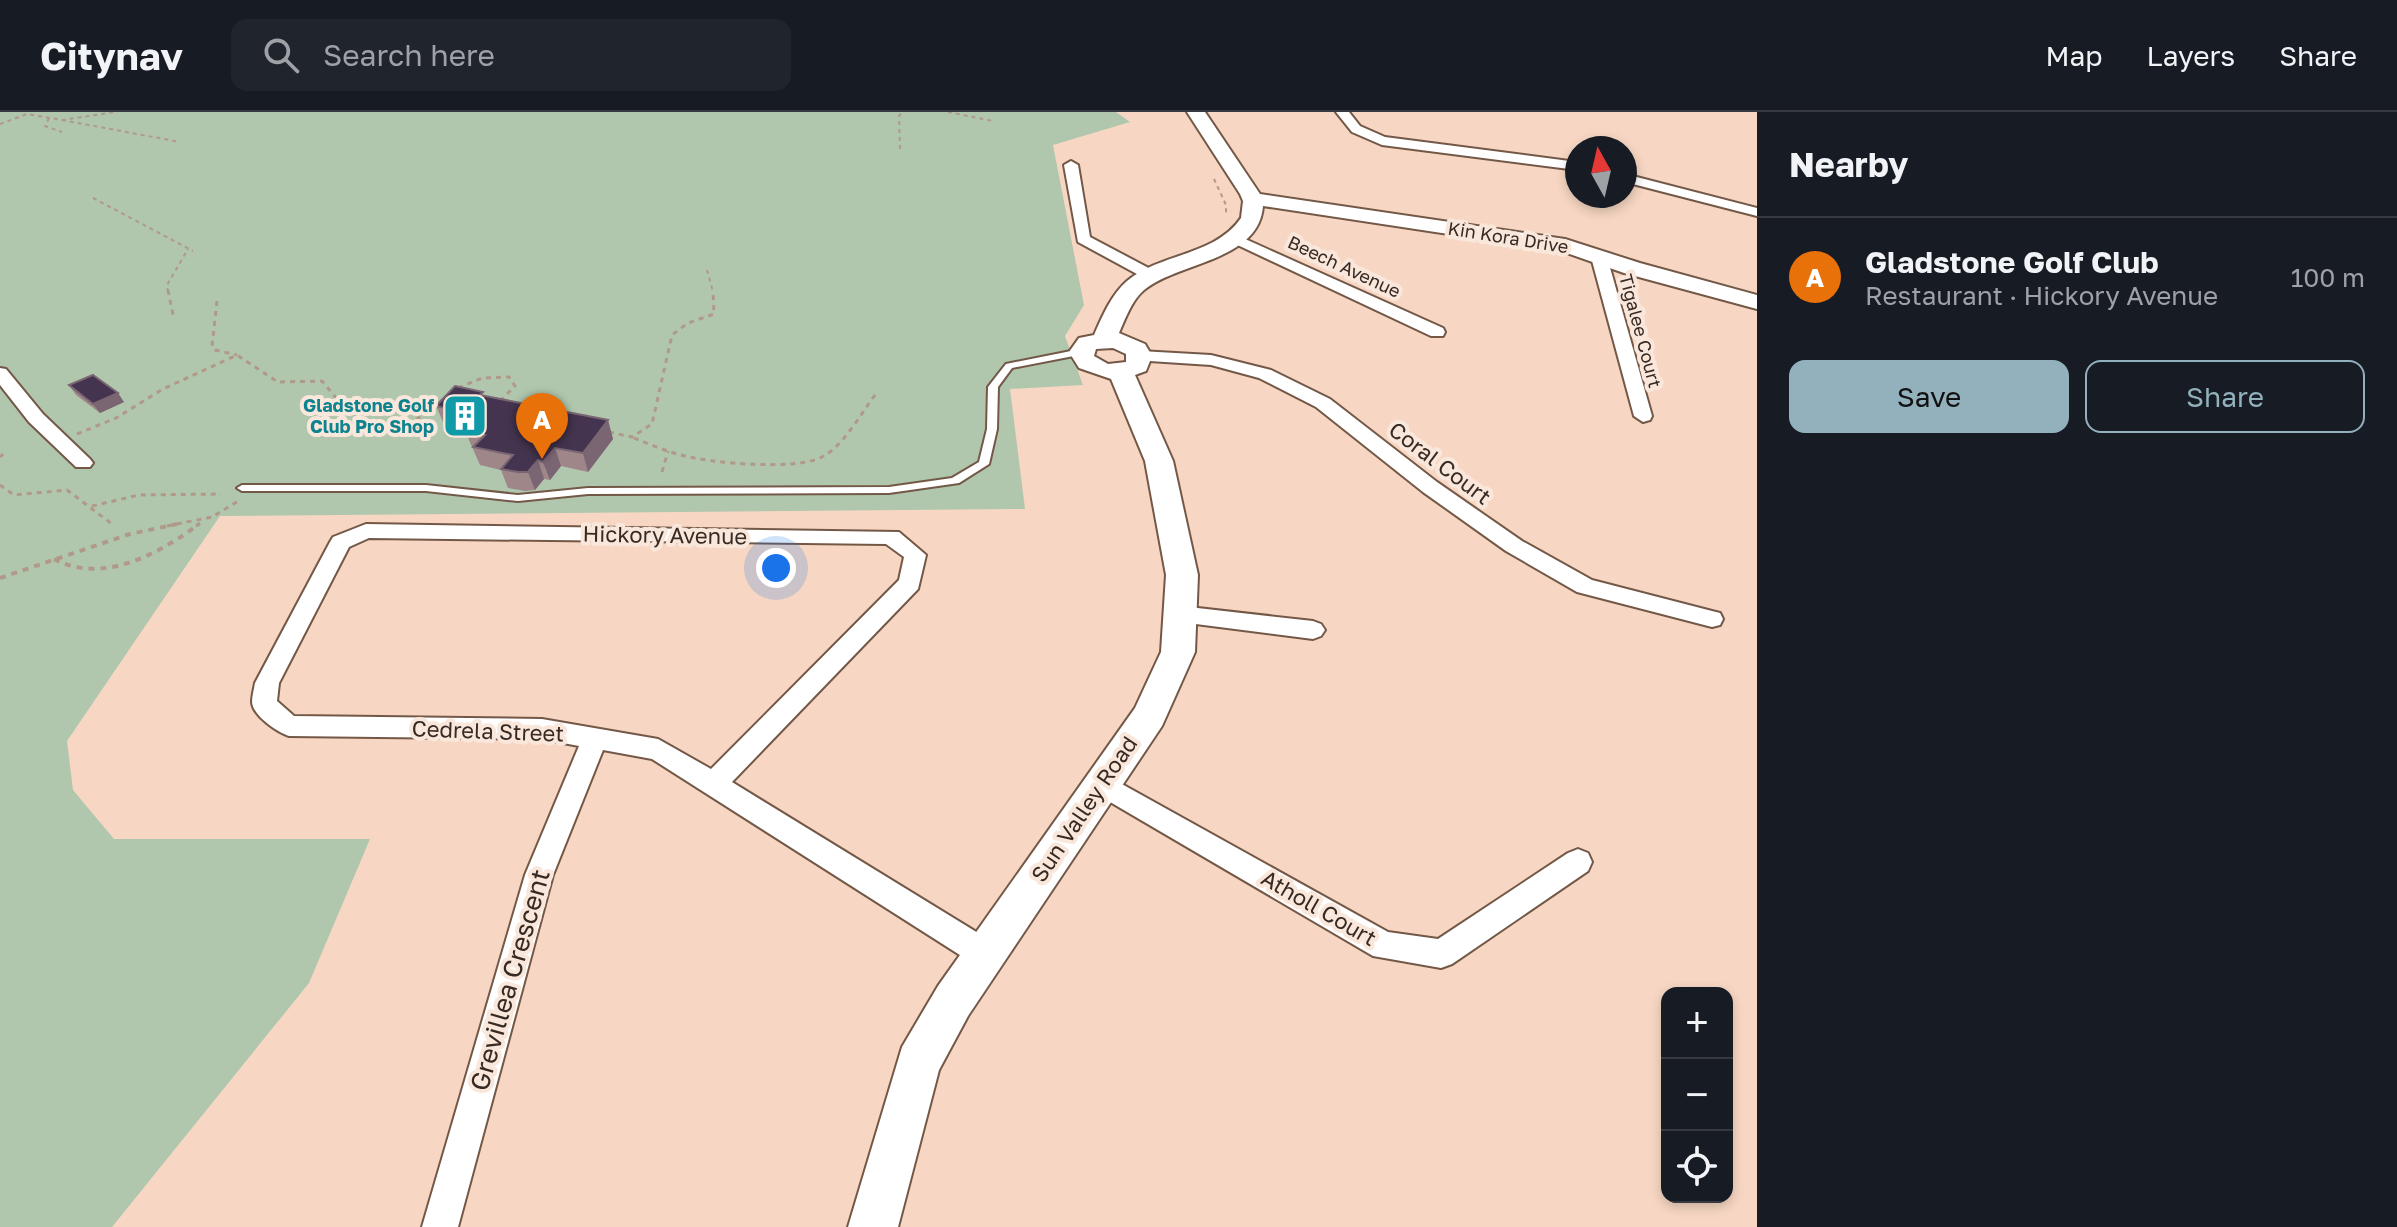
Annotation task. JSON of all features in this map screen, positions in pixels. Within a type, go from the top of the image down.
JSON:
[{"type":"street","points":[[1122,356],[1116,313],[1136,285],[1154,277],[1228,229],[1245,231],[1252,217],[1253,199],[1196,112]]},
{"type":"street","points":[[1342,112],[1356,129],[1382,141],[1565,164]]},
{"type":"street","points":[[1071,165],[1083,239],[1154,277]]},
{"type":"street","points":[[1637,181],[1757,212]]},
{"type":"street","name":"Kin Kora Drive","points":[[1253,199],[1565,245],[1757,302]]},
{"type":"street","name":"Beech Avenue","points":[[1228,229],[1437,332]]},
{"type":"street","name":"Tigalee Court","points":[[1599,257],[1643,416]]},
{"type":"street","points":[[1088,343],[1122,356],[1098,369],[1088,365],[1081,352],[1088,343]]},
{"type":"street","name":"Sun Valley Road","points":[[873,1227],[918,1063],[953,1001],[1149,716],[1178,652],[1182,575],[1159,461],[1122,356]]},
{"type":"street","name":"Coral Court","points":[[1122,356],[1211,360],[1265,374],[1323,403],[1430,487],[1514,546],[1585,586],[1712,619]]},
{"type":"street","points":[[0,373],[36,418],[83,463]]},
{"type":"street","name":"Hickory Avenue","points":[[341,542],[366,531],[891,537],[915,555],[910,583],[713,784]]},
{"type":"street","name":"Cedrela Street","points":[[341,542],[267,683],[264,705],[289,726],[542,729],[658,750],[985,954]]},
{"type":"street","points":[[1180,614],[1313,630]]},
{"type":"street","name":"Grevillea Crescent","points":[[440,1227],[539,875],[595,739]]},
{"type":"street","name":"Atholl Court","points":[[1102,784],[1384,946],[1441,954],[1578,862]]},
{"type":"lane","points":[[242,488],[426,488],[518,498],[588,491],[889,490],[955,481],[984,464],[992,429],[993,387],[1009,366],[1081,352]]},
{"type":"path","points":[[62,120],[115,112]]},
{"type":"path","points":[[900,149],[899,116],[902,112]]},
{"type":"path","points":[[948,112],[993,121]]},
{"type":"path","points":[[0,124],[27,114],[180,142]]},
{"type":"path","points":[[49,118],[45,126],[62,132]]},
{"type":"path","points":[[1214,180],[1226,205],[1228,229]]},
{"type":"path","points":[[93,198],[193,251]]},
{"type":"path","points":[[173,315],[167,285],[188,249]]},
{"type":"path","points":[[632,437],[652,424],[672,335],[688,323],[714,314],[713,285],[707,270]]},
{"type":"path","points":[[217,301],[212,346],[215,350],[237,355],[278,382],[322,381],[332,400],[361,425],[382,434],[413,422],[446,398]]},
{"type":"path","points":[[60,441],[116,418],[163,389],[237,355]]},
{"type":"path","points":[[457,389],[468,381],[490,376],[509,377],[514,382],[512,392],[495,407]]},
{"type":"path","points":[[600,429],[667,448],[679,455],[778,464],[808,462],[828,452],[878,391]]},
{"type":"path","points":[[662,472],[667,462],[667,448]]},
{"type":"path","points":[[0,485],[14,495],[67,490],[112,524]]},
{"type":"path","points":[[54,559],[79,572],[121,565],[165,546],[205,519],[232,507],[254,488]]},
{"type":"path","points":[[92,506],[116,497],[145,493],[221,494]]},
{"type":"path","points":[[0,578],[130,534],[205,519]]},
{"type":"green space","points":[[0,112],[1116,112],[1130,122],[1053,145],[1084,305],[1065,336],[1083,385],[1010,389],[1025,509],[220,516],[67,741],[73,790],[114,839],[370,839],[309,983],[112,1227],[0,1227]]},
{"type":"building","points":[[93,375],[118,393],[93,404],[69,385]]},
{"type":"building","points":[[455,386],[483,392],[480,395],[608,420],[583,453],[555,448],[543,462],[538,460],[528,472],[501,469],[513,455],[473,447],[485,435],[465,431],[480,416],[436,406]]},
{"type":"place","name":"Gladstone Golf Club Pro Shop","points":[[465,416]]},
{"type":"place","name":"Gladstone Golf Club","points":[[542,459]]}]
